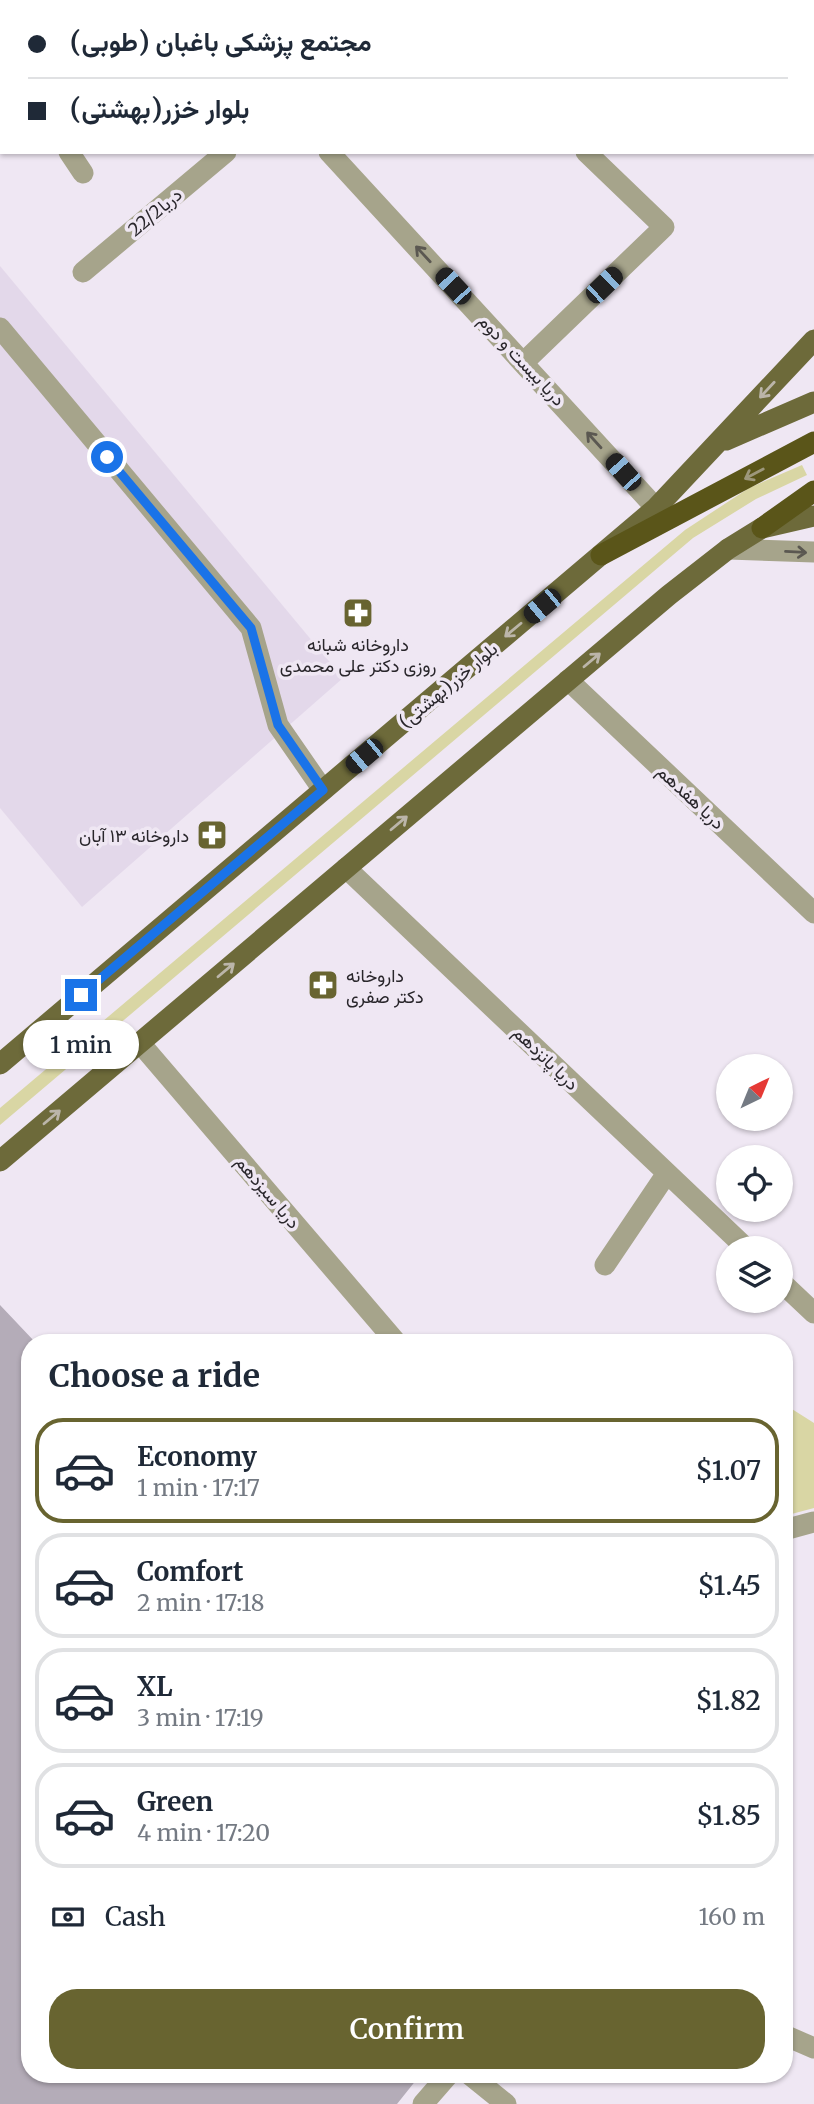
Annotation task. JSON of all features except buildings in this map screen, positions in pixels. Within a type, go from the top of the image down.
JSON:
[{"type":"highway","points":[[601,555],[814,442]]},
{"type":"highway","points":[[762,528],[814,491]]},
{"type":"main road","name":"بلوار خزر(بهشتی)","points":[[0,1063],[656,508],[814,340]]},
{"type":"main road","points":[[718,443],[814,402]]},
{"type":"main road","points":[[0,1161],[728,548],[762,528],[814,516]]},
{"type":"street","points":[[70,154],[83,173]]},
{"type":"street","name":"دریا22/2","points":[[83,272],[224,154]]},
{"type":"street","name":"دریا بیست و دوم","points":[[330,154],[656,508]]},
{"type":"street","points":[[524,362],[664,227],[588,154]]},
{"type":"street","points":[[0,328],[251,628],[278,725],[323,790]]},
{"type":"street","points":[[728,548],[814,552]]},
{"type":"street","name":"دریا هفدهم","points":[[568,680],[814,913]]},
{"type":"street","name":"دریا پانزدهم","points":[[346,868],[733,1236]]},
{"type":"street","name":"دریا سیزدهم","points":[[140,1043],[389,1334]]},
{"type":"street","points":[[605,1265],[667,1173]]},
{"type":"street","points":[[793,1293],[814,1312]]},
{"type":"street","points":[[793,1528],[814,1522]]},
{"type":"street","points":[[793,2039],[814,2048]]},
{"type":"street","points":[[423,2104],[441,2083]]},
{"type":"street","points":[[480,2083],[506,2104]]},
{"type":"shaded area","points":[[0,266],[343,678],[82,907],[0,808]]},
{"type":"shaded area","points":[[802,465],[807,475],[756,499],[693,538],[0,1125],[0,1108],[685,530],[749,488]]},
{"type":"shaded area","points":[[793,1410],[814,1423],[814,1508],[793,1514]]},
{"type":"place","name":"داروخانه شبانه روزی دکتر علی محمدی","points":[[358,613]]},
{"type":"place","name":"داروخانه ١٣ آبان","points":[[212,835]]},
{"type":"place","name":"داروخانه دکتر صفری","points":[[323,985]]},
{"type":"route","points":[[81,995],[323,790],[278,725],[251,628],[107,457]]}]
